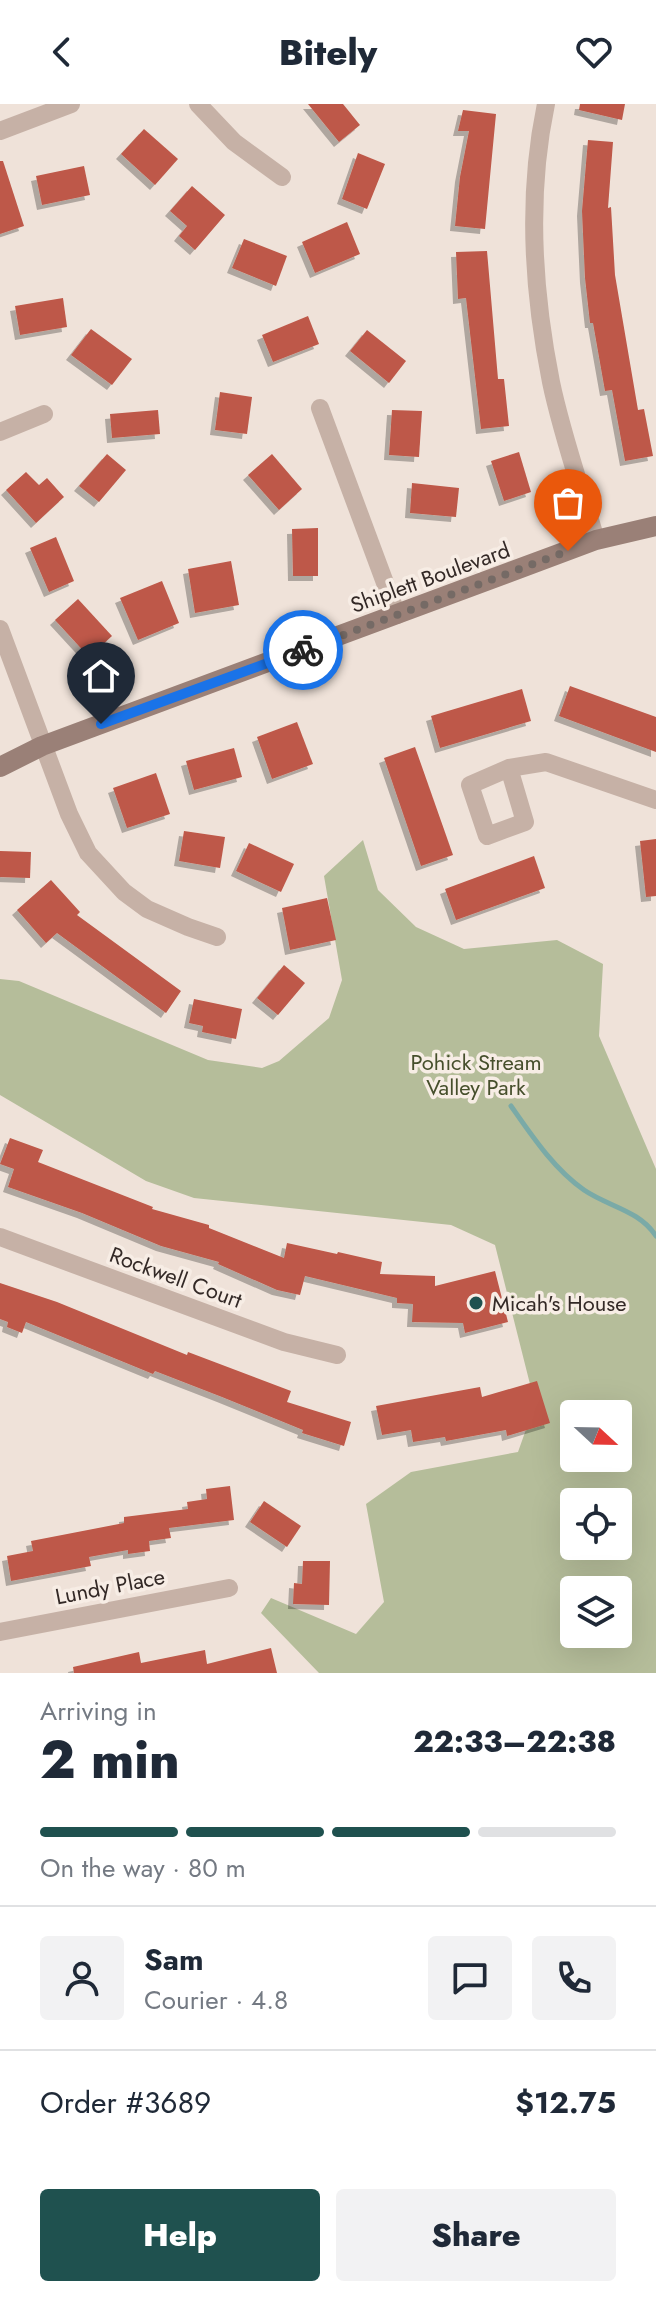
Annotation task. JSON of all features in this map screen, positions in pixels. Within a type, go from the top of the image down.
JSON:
[{"type":"street","points":[[0,131],[71,104]]},
{"type":"street","points":[[198,104],[234,142],[282,177]]},
{"type":"street","points":[[546,104],[536,187],[536,265],[541,326],[552,386],[596,540]]},
{"type":"street","points":[[320,408],[397,615]]},
{"type":"street","points":[[0,432],[44,414]]},
{"type":"street","name":"Shiplett Boulevard","points":[[0,767],[42,746],[596,540],[656,526]]},
{"type":"street","points":[[0,629],[42,746],[82,843],[103,871],[147,909],[217,937]]},
{"type":"street","points":[[509,768],[546,762],[656,800]]},
{"type":"street","name":"Rockwell Court","points":[[0,1237],[284,1342],[337,1355]]},
{"type":"street","name":"Lundy Place","points":[[0,1632],[229,1588]]},
{"type":"green space","name":"Pohick Stream Valley Park","points":[[363,840],[378,890],[416,927],[464,949],[557,940],[603,964],[599,1036],[656,1169],[656,1673],[319,1673],[261,1613],[271,1598],[356,1634],[384,1602],[366,1504],[411,1472],[518,1452],[535,1404],[495,1245],[451,1225],[194,1198],[146,1181],[0,1095],[0,979],[19,981],[208,1060],[262,1068],[279,1061],[329,1018],[342,980],[324,876]]},
{"type":"building","points":[[308,104],[343,104],[360,125],[339,142]]},
{"type":"building","points":[[580,104],[625,104],[622,120],[579,110]]},
{"type":"building","points":[[463,110],[496,114],[485,229],[455,226],[469,131],[458,131]]},
{"type":"building","points":[[144,129],[178,159],[155,185],[121,154]]},
{"type":"building","points":[[588,140],[613,142],[608,208],[611,207],[615,275],[638,410],[644,409],[653,456],[625,461],[612,390],[605,391],[593,323],[590,323],[582,211]]},
{"type":"building","points":[[358,153],[385,164],[367,209],[342,199]]},
{"type":"building","points":[[0,161],[3,161],[24,226],[0,234]]},
{"type":"building","points":[[84,166],[90,195],[42,205],[36,176]]},
{"type":"building","points":[[192,186],[225,215],[195,250],[179,236],[187,226],[170,211]]},
{"type":"building","points":[[347,222],[360,254],[315,273],[302,242]]},
{"type":"building","points":[[244,239],[287,256],[276,286],[232,268]]},
{"type":"building","points":[[487,251],[498,379],[504,379],[509,426],[481,429],[466,298],[458,299],[456,252]]},
{"type":"building","points":[[63,298],[67,327],[20,335],[15,306]]},
{"type":"building","points":[[308,316],[319,344],[273,362],[262,335]]},
{"type":"building","points":[[91,329],[132,359],[112,385],[71,355]]},
{"type":"building","points":[[367,330],[406,361],[389,383],[350,351]]},
{"type":"building","points":[[220,392],[252,397],[247,434],[215,430]]},
{"type":"building","points":[[158,410],[160,434],[112,438],[110,414]]},
{"type":"building","points":[[392,410],[422,411],[419,457],[389,455]]},
{"type":"building","points":[[519,452],[531,492],[504,501],[491,461]]},
{"type":"building","points":[[107,454],[126,470],[99,502],[79,486]]},
{"type":"building","points":[[272,454],[302,489],[279,510],[248,475]]},
{"type":"building","points":[[26,472],[39,485],[47,478],[64,497],[36,523],[6,490]]},
{"type":"building","points":[[412,483],[459,488],[456,517],[410,513]]},
{"type":"building","points":[[318,528],[318,576],[293,576],[292,529]]},
{"type":"building","points":[[56,537],[74,581],[49,592],[30,548]]},
{"type":"building","points":[[231,561],[239,605],[195,613],[188,569]]},
{"type":"building","points":[[162,581],[179,623],[138,640],[120,598]]},
{"type":"building","points":[[78,599],[112,636],[89,657],[55,620]]},
{"type":"building","points":[[570,686],[656,717],[656,752],[559,716]]},
{"type":"building","points":[[522,689],[531,721],[440,748],[431,716]]},
{"type":"building","points":[[297,722],[313,764],[272,779],[257,737]]},
{"type":"building","points":[[415,747],[453,855],[421,866],[384,758]]},
{"type":"building","points":[[234,748],[242,777],[194,790],[186,761]]},
{"type":"building","points":[[156,773],[170,814],[127,828],[113,788]]},
{"type":"building","points":[[184,831],[225,837],[220,868],[179,861]]},
{"type":"building","points":[[656,839],[656,896],[646,897],[640,841]]},
{"type":"building","points":[[249,843],[294,864],[281,892],[236,871]]},
{"type":"building","points":[[0,851],[31,852],[30,878],[0,877]]},
{"type":"building","points":[[534,856],[545,888],[456,920],[445,889]]},
{"type":"building","points":[[51,880],[80,912],[77,915],[181,991],[166,1013],[57,933],[46,943],[17,910]]},
{"type":"building","points":[[327,898],[336,940],[290,950],[282,908]]},
{"type":"building","points":[[284,965],[305,983],[278,1015],[257,998]]},
{"type":"building","points":[[194,999],[242,1009],[236,1039],[202,1032],[203,1026],[189,1023]]},
{"type":"building","points":[[10,1138],[43,1150],[38,1162],[152,1209],[209,1225],[209,1228],[284,1258],[287,1243],[338,1252],[382,1262],[380,1274],[435,1276],[435,1286],[495,1271],[508,1322],[465,1333],[463,1323],[412,1322],[413,1304],[397,1303],[397,1298],[305,1276],[300,1295],[277,1290],[219,1262],[161,1246],[8,1187],[14,1169],[0,1164]]},
{"type":"building","points":[[0,1283],[57,1302],[187,1355],[188,1352],[291,1391],[287,1402],[351,1422],[344,1446],[302,1433],[303,1430],[222,1397],[155,1371],[153,1374],[26,1322],[22,1333],[7,1327],[8,1322],[0,1319]]},
{"type":"building","points":[[537,1381],[550,1423],[507,1436],[506,1430],[446,1441],[445,1437],[413,1442],[411,1430],[382,1435],[376,1406],[480,1387],[482,1397]]},
{"type":"building","points":[[230,1486],[234,1520],[169,1528],[171,1538],[149,1541],[150,1551],[128,1554],[128,1550],[89,1557],[91,1566],[11,1581],[7,1556],[33,1551],[31,1541],[124,1523],[124,1517],[188,1509],[187,1502],[207,1499],[206,1489]]},
{"type":"building","points":[[264,1501],[301,1526],[287,1547],[250,1522]]},
{"type":"building","points":[[303,1561],[330,1561],[329,1605],[293,1604],[294,1583],[302,1584]]},
{"type":"building","points":[[271,1648],[277,1673],[74,1673],[73,1667],[139,1652],[141,1663],[205,1650],[207,1664]]},
{"type":"waterway","points":[[511,1106],[544,1151],[573,1182],[641,1220],[656,1236]]},
{"type":"way so far","points":[[303,650],[568,551]]},
{"type":"place","name":"Micah's House","points":[[476,1303]]},
{"type":"route","points":[[101,724],[303,650]]}]
